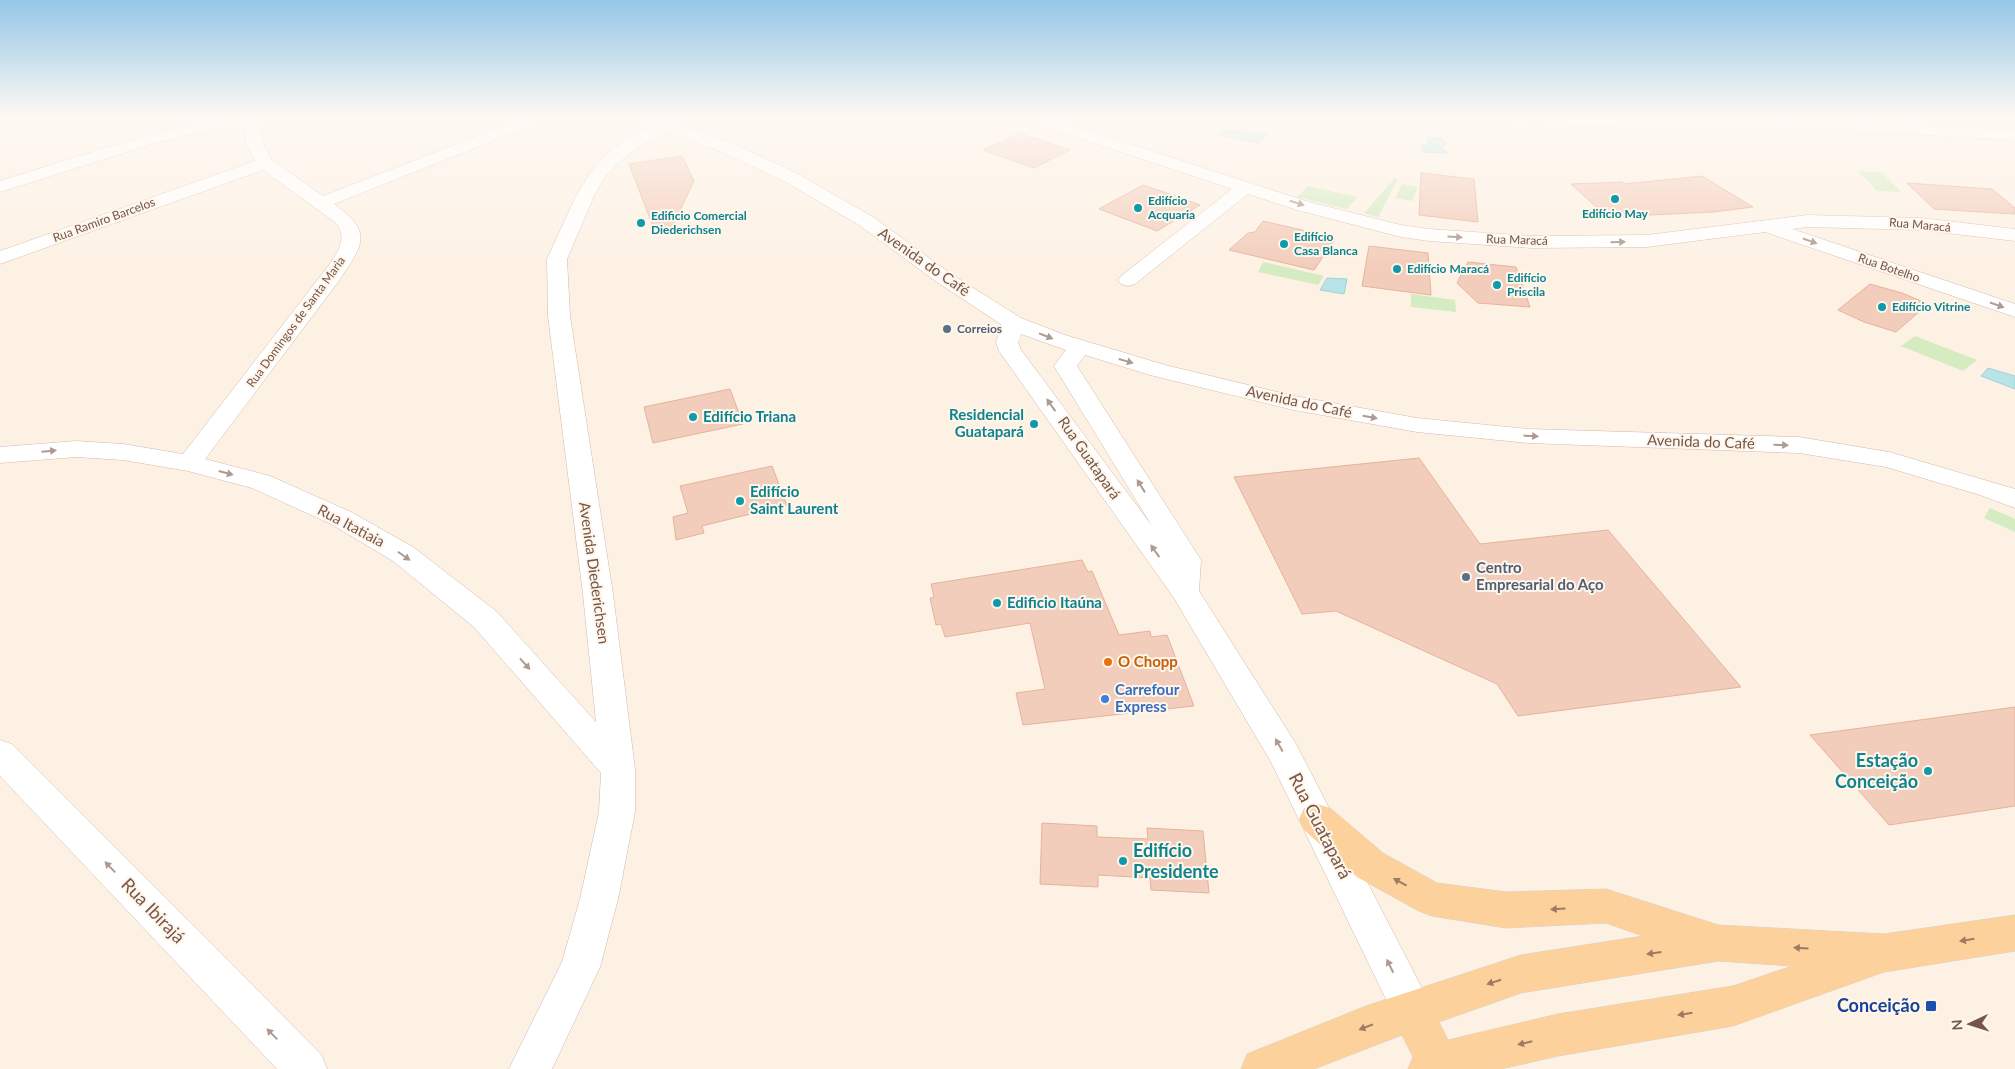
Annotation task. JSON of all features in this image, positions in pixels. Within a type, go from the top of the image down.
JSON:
[{"type":"main road","points":[[1317,819],[1370,865],[1432,900],[1506,910],[1606,906],[1719,943]]},
{"type":"main road","points":[[1436,1067],[1558,1035],[1733,1006],[1884,953],[2015,933]]},
{"type":"main road","points":[[1262,1069],[1412,1010],[1520,974],[1719,943],[1884,953]]},
{"type":"main road","name":"Rua Guatapará","points":[[1412,1010],[1436,1067]]},
{"type":"street","points":[[0,187],[61,168]]},
{"type":"street","name":"Rua Ramiro Barcelos","points":[[0,258],[251,168]]},
{"type":"street","name":"Rua Domingos de Santa Maria","points":[[189,463],[248,389],[348,250],[352,240],[350,229],[343,219],[271,168]]},
{"type":"street","points":[[321,202],[409,168]]},
{"type":"street","name":"Avenida Diederichsen","points":[[530,1069],[580,967],[599,899],[617,812],[618,769],[598,594],[559,316],[557,259],[585,196],[604,168]]},
{"type":"street","name":"Avenida do Café","points":[[771,168],[838,203],[866,220],[944,278],[1013,323],[1080,347],[1158,370],[1294,403],[1417,425],[1528,436],[1799,445],[1889,460],[2015,498]]},
{"type":"street","name":"Rua Maracá","points":[[1187,168],[1313,208],[1401,231],[1458,238],[1532,242],[1638,241],[1808,220],[1921,224],[2015,235]]},
{"type":"street","points":[[1128,280],[1245,187]]},
{"type":"street","name":"Rua Botelho","points":[[1764,225],[2015,311]]},
{"type":"street","name":"Rua Guatapará","points":[[1013,323],[1007,342],[1010,351],[1184,591],[1284,754],[1412,1010]]},
{"type":"street","name":"Rua Guatapará","points":[[1080,347],[1065,366],[1187,560],[1184,591]]},
{"type":"street","name":"Rua Itatiaia","points":[[0,455],[76,449],[122,452],[189,463],[260,482],[342,518],[403,554],[485,619],[618,769]]},
{"type":"street","name":"Rua Ibirajá","points":[[0,754],[306,1069]]},
{"type":"green space","points":[[1858,171],[1881,172],[1901,192],[1877,191]]},
{"type":"green space","points":[[1395,178],[1398,179],[1378,217],[1364,213]]},
{"type":"green space","points":[[1402,184],[1418,187],[1412,201],[1395,198]]},
{"type":"green space","points":[[1308,186],[1357,197],[1347,209],[1297,197]]},
{"type":"green space","points":[[1263,262],[1324,276],[1318,285],[1258,272]]},
{"type":"green space","points":[[1411,294],[1455,300],[1456,312],[1411,307]]},
{"type":"green space","points":[[1915,336],[1977,360],[1963,371],[1901,346]]},
{"type":"green space","points":[[1990,508],[2015,519],[2015,532],[1984,518]]},
{"type":"water","points":[[1327,278],[1347,279],[1344,294],[1320,290]]},
{"type":"water","points":[[1988,368],[2015,376],[2015,389],[1981,376]]},
{"type":"building","points":[[630,168],[688,168],[694,181],[671,229],[654,229]]},
{"type":"building","points":[[1421,173],[1474,179],[1478,222],[1419,215]]},
{"type":"building","points":[[1702,176],[1753,207],[1714,212],[1607,217],[1571,184],[1622,182],[1624,184]]},
{"type":"building","points":[[1907,183],[1992,189],[2015,208],[2015,214],[1934,209]]},
{"type":"building","name":"Edifício Acquaria","points":[[1143,185],[1200,205],[1157,231],[1099,209]]},
{"type":"building","name":"Edifício Casa Blanca","points":[[1263,221],[1335,239],[1314,270],[1229,250],[1248,233],[1255,232]]},
{"type":"building","name":"Edifício Maracá","points":[[1369,246],[1428,253],[1431,295],[1362,286]]},
{"type":"building","name":"Edifício Priscila","points":[[1468,262],[1516,267],[1530,307],[1478,303],[1457,283]]},
{"type":"building","name":"Edifício Vitrine","points":[[1870,284],[1902,293],[1928,304],[1896,332],[1864,322],[1838,310]]},
{"type":"building","name":"Edifício Triana","points":[[730,389],[743,424],[653,443],[644,407]]},
{"type":"building","name":"Centro Empresarial do Aço","points":[[1419,458],[1480,544],[1608,530],[1741,687],[1518,716],[1497,684],[1336,611],[1302,614],[1234,477]]},
{"type":"building","name":"Edifício Saint Laurent","points":[[772,466],[787,505],[702,526],[704,533],[676,540],[673,517],[688,513],[680,486]]},
{"type":"building","points":[[1082,560],[1088,572],[1092,571],[1119,635],[1150,631],[1151,637],[1167,635],[1194,706],[1023,725],[1016,693],[1045,689],[1030,623],[945,637],[941,624],[936,625],[930,598],[934,597],[931,584]]},
{"type":"building","name":"Estação Conceição","points":[[2015,707],[2015,806],[1889,825],[1810,735]]},
{"type":"building","name":"Edifício Presidente","points":[[1042,823],[1097,826],[1097,837],[1148,839],[1147,828],[1203,831],[1209,893],[1151,890],[1150,878],[1098,875],[1098,887],[1040,884]]},
{"type":"place","name":"Edifício May","points":[[1615,199]]},
{"type":"place","name":"Edifício Acquaria","points":[[1138,208]]},
{"type":"place","name":"Edificio Comercial Diederichsen","points":[[641,223]]},
{"type":"place","name":"Edifício Casa Blanca","points":[[1284,244]]},
{"type":"place","name":"Edifício Maracá","points":[[1397,269]]},
{"type":"place","name":"Edifício Priscila","points":[[1497,285]]},
{"type":"place","name":"Edifício Vitrine","points":[[1882,307]]},
{"type":"place","name":"Correios","points":[[947,329]]},
{"type":"place","name":"Edifício Triana","points":[[693,417]]},
{"type":"place","name":"Residencial Guatapará","points":[[1034,424]]},
{"type":"place","name":"Edifício Saint Laurent","points":[[740,501]]},
{"type":"place","name":"Centro Empresarial do Aço","points":[[1466,577]]},
{"type":"place","name":"Edificio Itaúna","points":[[997,603]]},
{"type":"place","name":"O Chopp","points":[[1108,662]]},
{"type":"place","name":"Carrefour Express","points":[[1105,699]]},
{"type":"place","name":"Estação Conceição","points":[[1928,771]]},
{"type":"place","name":"Edifício Presidente","points":[[1123,861]]},
{"type":"place","name":"Conceição","points":[[1931,1006]]}]
